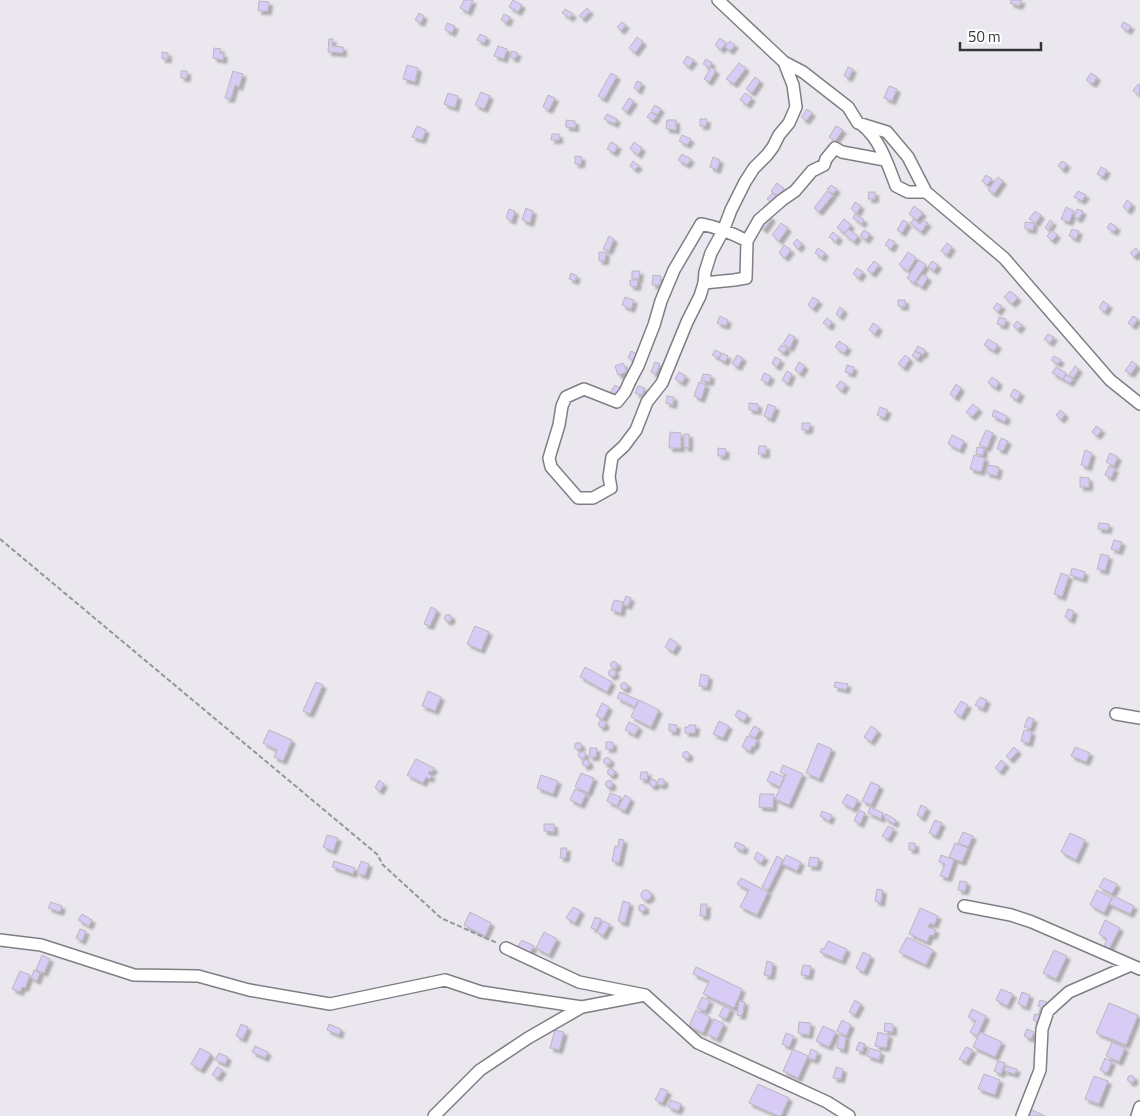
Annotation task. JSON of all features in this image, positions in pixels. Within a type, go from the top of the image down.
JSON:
[{"type":"street","points":[[718,0],[784,62],[803,72],[848,107],[858,123],[870,132],[877,143],[896,186],[908,192],[926,192]]},
{"type":"street","points":[[747,241],[736,235],[723,231],[716,227],[701,224],[674,270],[638,366],[625,392],[617,402],[584,389],[566,397],[549,458],[551,467],[578,498],[593,498],[611,488],[609,477],[612,458],[636,430],[647,402],[662,383],[687,322],[700,296],[711,252],[723,231],[731,210],[754,168],[773,147],[779,135],[789,123],[796,107],[793,85],[784,62]]},
{"type":"street","points":[[858,123],[887,132],[908,157],[926,192],[1004,258],[1110,380],[1140,404]]},
{"type":"street","points":[[704,282],[746,278],[747,241],[759,220],[795,191],[812,171],[824,165],[826,159],[835,148],[842,152],[885,160]]},
{"type":"street","points":[[1116,714],[1140,718]]},
{"type":"street","points":[[964,906],[1011,914],[1136,967]]},
{"type":"street","points":[[0,940],[41,945],[134,975],[198,976],[248,990],[330,1004],[445,980],[481,992],[582,1007]]},
{"type":"street","points":[[506,948],[580,982],[645,995],[698,1043],[827,1102],[849,1116]]},
{"type":"street","points":[[1022,1116],[1040,1070],[1042,1030],[1048,1011],[1069,992],[1136,967]]},
{"type":"street","points":[[434,1116],[480,1070],[528,1038],[582,1007],[645,995]]},
{"type":"street","points":[[1137,1116],[1140,1107]]},
{"type":"path","points":[[0,539],[378,855],[382,864],[441,918],[506,948]]},
{"type":"building","points":[[464,0],[473,0],[468,12],[460,8]]},
{"type":"building","points":[[513,0],[522,5],[518,12],[509,7]]},
{"type":"building","points":[[1011,0],[1022,0],[1019,6],[1010,3]]},
{"type":"building","points":[[259,1],[269,2],[268,11],[258,11]]},
{"type":"building","points":[[587,8],[590,11],[583,19],[579,16]]},
{"type":"building","points":[[565,9],[573,14],[570,18],[562,13]]},
{"type":"building","points":[[419,13],[424,16],[421,23],[415,20]]},
{"type":"building","points":[[504,14],[510,17],[507,23],[501,20]]},
{"type":"building","points":[[622,22],[626,25],[621,31],[617,27]]},
{"type":"building","points":[[1123,22],[1131,26],[1128,31],[1121,27]]},
{"type":"building","points":[[447,23],[455,26],[452,33],[445,30]]},
{"type":"building","points":[[480,34],[487,37],[484,43],[477,40]]},
{"type":"building","points":[[637,37],[643,42],[635,53],[629,48]]},
{"type":"building","points":[[720,38],[726,43],[721,50],[715,45]]},
{"type":"building","points":[[329,39],[333,39],[332,46],[343,47],[343,53],[328,52]]},
{"type":"building","points":[[730,41],[735,45],[730,51],[725,47]]},
{"type":"building","points":[[498,46],[507,49],[504,59],[494,56]]},
{"type":"building","points":[[214,48],[221,49],[220,53],[224,54],[223,60],[213,58]]},
{"type":"building","points":[[512,51],[518,53],[515,59],[510,57]]},
{"type":"building","points":[[162,52],[168,53],[168,59],[162,59]]},
{"type":"building","points":[[687,56],[694,60],[689,67],[683,63]]},
{"type":"building","points":[[706,59],[712,63],[709,68],[703,64]]},
{"type":"building","points":[[739,63],[746,68],[734,84],[726,79]]},
{"type":"building","points":[[407,65],[418,68],[415,82],[403,79]]},
{"type":"building","points":[[711,67],[716,71],[709,82],[704,79]]},
{"type":"building","points":[[848,67],[853,69],[849,78],[844,76]]},
{"type":"building","points":[[181,71],[187,71],[187,78],[181,78]]},
{"type":"building","points":[[233,71],[243,74],[239,87],[235,85],[231,99],[225,98]]},
{"type":"building","points":[[611,73],[617,76],[604,99],[598,96]]},
{"type":"building","points":[[1091,73],[1097,77],[1093,84],[1086,80]]},
{"type":"building","points":[[755,77],[760,81],[752,93],[746,89]]},
{"type":"building","points":[[637,81],[642,83],[638,91],[634,88]]},
{"type":"building","points":[[1138,84],[1140,85],[1139,95],[1133,91]]},
{"type":"building","points":[[889,86],[897,89],[892,101],[884,98]]},
{"type":"building","points":[[481,92],[490,96],[484,109],[475,105]]},
{"type":"building","points":[[448,93],[458,96],[455,108],[444,104]]},
{"type":"building","points":[[745,93],[752,98],[747,105],[740,100]]},
{"type":"building","points":[[548,95],[555,98],[549,110],[543,107]]},
{"type":"building","points":[[629,98],[634,101],[627,112],[622,109]]},
{"type":"building","points":[[655,105],[661,109],[657,115],[651,111]]},
{"type":"building","points":[[807,109],[812,113],[806,121],[801,117]]},
{"type":"building","points":[[651,112],[657,116],[653,121],[647,117]]},
{"type":"building","points":[[607,114],[617,119],[615,124],[604,119]]},
{"type":"building","points":[[700,119],[707,119],[706,126],[700,126]]},
{"type":"building","points":[[566,120],[575,121],[575,128],[566,127]]},
{"type":"building","points":[[667,120],[676,120],[676,130],[666,129]]},
{"type":"building","points":[[417,126],[426,130],[422,140],[412,137]]},
{"type":"building","points":[[836,126],[843,130],[835,141],[829,137]]},
{"type":"building","points":[[552,134],[559,134],[559,140],[551,140]]},
{"type":"building","points":[[682,135],[691,139],[687,145],[679,141]]},
{"type":"building","points":[[611,142],[618,146],[614,153],[607,149]]},
{"type":"building","points":[[634,142],[642,148],[638,155],[630,149]]},
{"type":"building","points":[[682,154],[691,159],[687,165],[678,160]]},
{"type":"building","points":[[575,156],[582,157],[581,164],[575,164]]},
{"type":"building","points":[[713,157],[720,160],[717,170],[710,167]]},
{"type":"building","points":[[633,161],[639,166],[635,170],[630,166]]},
{"type":"building","points":[[1062,161],[1067,164],[1063,170],[1058,166]]},
{"type":"building","points":[[1101,167],[1107,170],[1103,177],[1097,174]]},
{"type":"building","points":[[986,175],[992,179],[987,185],[982,181]]},
{"type":"building","points":[[998,177],[1003,181],[994,194],[988,190]]},
{"type":"building","points":[[777,183],[784,189],[778,196],[771,191]]},
{"type":"building","points":[[831,185],[837,189],[833,194],[827,189]]},
{"type":"building","points":[[827,191],[833,195],[819,212],[814,208]]},
{"type":"building","points":[[1078,191],[1086,195],[1082,201],[1074,197]]},
{"type":"building","points":[[869,192],[875,192],[875,199],[868,199]]},
{"type":"building","points":[[772,193],[777,197],[772,203],[767,199]]},
{"type":"building","points":[[1127,200],[1132,204],[1128,211],[1123,207]]},
{"type":"building","points":[[855,202],[861,206],[857,213],[851,209]]},
{"type":"building","points":[[914,206],[923,213],[917,220],[909,214]]},
{"type":"building","points":[[1066,207],[1074,211],[1069,222],[1061,219]]},
{"type":"building","points":[[526,208],[533,211],[530,223],[522,220]]},
{"type":"building","points":[[509,209],[515,211],[512,221],[506,218]]},
{"type":"building","points":[[1077,209],[1083,211],[1079,219],[1074,217]]},
{"type":"building","points":[[1035,211],[1041,215],[1036,223],[1029,219]]},
{"type":"building","points":[[855,214],[864,220],[862,224],[853,218]]},
{"type":"building","points":[[767,215],[772,218],[764,230],[759,226]]},
{"type":"building","points":[[844,219],[851,225],[845,233],[837,228]]},
{"type":"building","points":[[914,219],[920,224],[923,220],[928,223],[921,232],[910,223]]},
{"type":"building","points":[[903,220],[908,223],[902,233],[897,230]]},
{"type":"building","points":[[1050,220],[1053,222],[1048,230],[1045,228]]},
{"type":"building","points":[[1025,222],[1034,223],[1033,230],[1025,229]]},
{"type":"building","points":[[781,223],[788,228],[779,241],[772,235]]},
{"type":"building","points":[[1110,223],[1117,227],[1114,232],[1107,228]]},
{"type":"building","points":[[848,229],[858,236],[854,242],[844,234]]},
{"type":"building","points":[[1072,229],[1079,231],[1076,239],[1069,236]]},
{"type":"building","points":[[864,230],[870,234],[866,240],[860,236]]},
{"type":"building","points":[[1052,230],[1057,235],[1052,241],[1047,236]]},
{"type":"building","points":[[833,232],[839,237],[836,242],[829,237]]},
{"type":"building","points":[[609,236],[614,239],[609,251],[603,249]]},
{"type":"building","points":[[797,239],[802,244],[798,249],[793,244]]},
{"type":"building","points":[[889,239],[895,242],[891,249],[885,245]]},
{"type":"building","points":[[947,243],[952,247],[947,255],[941,251]]},
{"type":"building","points":[[784,245],[791,250],[785,258],[779,253]]},
{"type":"building","points":[[818,248],[825,253],[822,258],[815,253]]},
{"type":"building","points":[[1136,248],[1139,252],[1134,257],[1130,253]]},
{"type":"building","points":[[599,252],[606,252],[605,261],[599,261]]},
{"type":"building","points":[[908,252],[916,258],[908,271],[899,265]]},
{"type":"building","points":[[919,260],[926,265],[914,283],[907,278]]},
{"type":"building","points":[[874,261],[879,265],[872,274],[867,270]]},
{"type":"building","points":[[932,261],[938,265],[934,271],[928,267]]},
{"type":"building","points":[[857,268],[863,272],[859,278],[853,274]]},
{"type":"building","points":[[632,271],[640,271],[639,279],[632,279]]},
{"type":"building","points":[[571,273],[577,276],[575,281],[569,279]]},
{"type":"building","points":[[923,274],[928,278],[922,287],[916,283]]},
{"type":"building","points":[[653,275],[661,276],[660,285],[652,285]]},
{"type":"building","points":[[630,280],[638,280],[637,287],[630,286]]},
{"type":"building","points":[[1010,291],[1018,298],[1012,304],[1004,297]]},
{"type":"building","points":[[625,297],[634,300],[631,309],[622,305]]},
{"type":"building","points":[[813,297],[819,301],[813,309],[808,305]]},
{"type":"building","points":[[898,300],[905,300],[905,307],[898,306]]},
{"type":"building","points":[[1103,301],[1109,305],[1105,312],[1099,308]]},
{"type":"building","points":[[997,303],[1002,306],[998,312],[993,308]]},
{"type":"building","points":[[840,307],[844,310],[840,317],[836,314]]},
{"type":"building","points":[[720,316],[728,320],[726,326],[717,323]]},
{"type":"building","points":[[1133,316],[1138,319],[1133,326],[1128,323]]},
{"type":"building","points":[[999,317],[1006,319],[1004,326],[997,324]]},
{"type":"building","points":[[827,318],[832,322],[829,327],[823,323]]},
{"type":"building","points":[[1017,321],[1022,325],[1018,330],[1013,326]]},
{"type":"building","points":[[873,323],[879,327],[875,334],[869,330]]},
{"type":"building","points":[[789,334],[795,337],[790,348],[783,344]]},
{"type":"building","points":[[1048,334],[1054,337],[1050,343],[1044,339]]},
{"type":"building","points":[[988,339],[998,345],[994,351],[984,345]]},
{"type":"building","points":[[839,341],[848,347],[844,353],[835,347]]},
{"type":"building","points":[[781,345],[787,348],[784,353],[778,350]]},
{"type":"building","points":[[918,346],[925,350],[923,355],[915,351]]},
{"type":"building","points":[[715,350],[721,353],[719,358],[712,355]]},
{"type":"building","points":[[631,351],[637,354],[634,361],[628,358]]},
{"type":"building","points":[[915,351],[921,354],[918,359],[912,356]]},
{"type":"building","points":[[722,353],[728,356],[725,362],[719,359]]},
{"type":"building","points":[[737,355],[743,358],[738,367],[732,364]]},
{"type":"building","points":[[905,355],[910,359],[904,368],[898,364]]},
{"type":"building","points":[[1054,356],[1061,360],[1058,364],[1051,360]]},
{"type":"building","points":[[775,357],[781,360],[777,367],[772,364]]},
{"type":"building","points":[[1132,361],[1137,365],[1131,374],[1125,371]]},
{"type":"building","points":[[655,362],[660,364],[656,374],[651,372]]},
{"type":"building","points":[[799,362],[805,366],[800,374],[795,370]]},
{"type":"building","points":[[623,363],[627,372],[618,375],[615,366]]},
{"type":"building","points":[[847,365],[854,367],[852,374],[845,372]]},
{"type":"building","points":[[1075,366],[1079,369],[1073,378],[1069,375]]},
{"type":"building","points":[[1056,367],[1066,373],[1063,379],[1052,373]]},
{"type":"building","points":[[787,371],[792,374],[788,383],[782,380]]},
{"type":"building","points":[[679,372],[686,376],[682,383],[675,379]]},
{"type":"building","points":[[764,373],[771,376],[768,383],[761,380]]},
{"type":"building","points":[[703,374],[711,375],[710,382],[701,381]]},
{"type":"building","points":[[1066,375],[1073,379],[1070,383],[1063,379]]},
{"type":"building","points":[[992,377],[999,382],[996,388],[988,383]]},
{"type":"building","points":[[840,381],[846,384],[842,391],[836,387]]},
{"type":"building","points":[[699,382],[706,385],[701,399],[694,396]]},
{"type":"building","points":[[956,384],[961,388],[955,398],[950,394]]},
{"type":"building","points":[[615,385],[620,388],[616,396],[610,393]]},
{"type":"building","points":[[638,386],[645,388],[642,395],[635,393]]},
{"type":"building","points":[[1014,389],[1021,393],[1017,400],[1010,396]]},
{"type":"building","points":[[667,396],[674,397],[673,405],[666,403]]},
{"type":"building","points":[[749,403],[758,404],[758,411],[749,410]]},
{"type":"building","points":[[768,404],[776,407],[771,419],[764,416]]},
{"type":"building","points":[[973,404],[979,409],[972,417],[966,412]]},
{"type":"building","points":[[880,407],[888,410],[884,418],[877,415]]},
{"type":"building","points":[[994,410],[1007,416],[1005,422],[992,416]]},
{"type":"building","points":[[1060,410],[1065,414],[1061,420],[1056,415]]},
{"type":"building","points":[[802,423],[810,423],[809,430],[802,430]]},
{"type":"building","points":[[1096,426],[1102,430],[1097,436],[1092,432]]},
{"type":"building","points":[[986,430],[993,433],[987,448],[979,445]]},
{"type":"building","points":[[670,432],[681,433],[681,448],[669,448]]},
{"type":"building","points":[[684,434],[689,434],[689,448],[684,447]]},
{"type":"building","points":[[952,435],[964,441],[960,450],[948,444]]},
{"type":"building","points":[[1001,438],[1008,441],[1003,451],[997,449]]},
{"type":"building","points":[[759,446],[766,446],[766,454],[758,454]]},
{"type":"building","points":[[977,447],[984,448],[983,455],[976,454]]},
{"type":"building","points":[[718,448],[726,449],[725,456],[718,456]]},
{"type":"building","points":[[1085,450],[1092,453],[1088,467],[1081,465]]},
{"type":"building","points":[[1110,453],[1118,457],[1114,466],[1106,462]]},
{"type":"building","points":[[974,455],[985,458],[981,472],[970,469]]},
{"type":"building","points":[[988,465],[999,467],[997,476],[986,473]]},
{"type":"building","points":[[1109,466],[1115,469],[1111,478],[1105,475]]},
{"type":"building","points":[[1080,477],[1089,478],[1089,487],[1080,487]]},
{"type":"building","points":[[1099,523],[1109,524],[1108,530],[1098,529]]},
{"type":"building","points":[[1114,540],[1122,542],[1119,551],[1111,549]]},
{"type":"building","points":[[1101,554],[1109,556],[1105,571],[1097,569]]},
{"type":"building","points":[[1072,568],[1085,572],[1083,579],[1070,575]]},
{"type":"building","points":[[1061,573],[1069,576],[1062,597],[1054,594]]},
{"type":"building","points":[[626,596],[631,598],[628,606],[623,604]]},
{"type":"building","points":[[614,600],[623,602],[621,613],[611,610]]},
{"type":"building","points":[[431,607],[437,610],[430,626],[424,624]]},
{"type":"building","points":[[1068,609],[1074,611],[1071,620],[1065,617]]},
{"type":"building","points":[[448,614],[452,618],[448,622],[444,618]]},
{"type":"building","points":[[475,626],[489,632],[481,650],[467,644]]},
{"type":"building","points":[[670,638],[678,644],[673,652],[665,647]]},
{"type":"building","points":[[614,661],[618,665],[614,669],[610,665]]},
{"type":"building","points":[[585,667],[612,682],[607,692],[580,677]]},
{"type":"building","points":[[612,669],[616,673],[612,677],[608,673]]},
{"type":"building","points":[[701,674],[709,676],[707,687],[699,686]]},
{"type":"building","points":[[316,682],[323,685],[310,714],[303,711]]},
{"type":"building","points":[[624,682],[628,686],[624,690],[620,686]]},
{"type":"building","points":[[835,682],[848,684],[846,690],[834,687]]},
{"type":"building","points":[[428,691],[441,697],[435,711],[422,706]]},
{"type":"building","points":[[620,692],[638,700],[635,707],[617,698]]},
{"type":"building","points":[[980,697],[987,700],[983,709],[975,705]]},
{"type":"building","points":[[639,700],[659,710],[651,727],[631,717]]},
{"type":"building","points":[[961,701],[968,705],[961,717],[954,712]]},
{"type":"building","points":[[602,703],[609,707],[603,719],[596,716]]},
{"type":"building","points":[[738,710],[748,715],[744,721],[735,716]]},
{"type":"building","points":[[1028,717],[1034,719],[1030,729],[1024,727]]},
{"type":"building","points":[[602,720],[606,724],[602,728],[598,724]]},
{"type":"building","points":[[719,721],[729,726],[723,738],[713,734]]},
{"type":"building","points":[[629,722],[639,727],[635,735],[625,730]]},
{"type":"building","points":[[669,724],[677,725],[676,732],[669,731]]},
{"type":"building","points":[[696,725],[695,733],[685,733],[685,727]]},
{"type":"building","points":[[754,726],[760,729],[755,738],[749,735]]},
{"type":"building","points":[[871,726],[878,731],[871,742],[864,737]]},
{"type":"building","points":[[269,730],[292,740],[283,761],[274,757],[277,750],[263,743]]},
{"type":"building","points":[[1024,730],[1032,732],[1029,743],[1021,741]]},
{"type":"building","points":[[747,736],[757,740],[750,751],[742,747]]},
{"type":"building","points":[[578,742],[582,746],[578,750],[574,746]]},
{"type":"building","points":[[606,742],[613,742],[613,749],[606,749]]},
{"type":"building","points":[[818,743],[832,749],[819,779],[806,773]]},
{"type":"building","points":[[1014,747],[1018,751],[1010,760],[1006,756]]},
{"type":"building","points":[[1075,747],[1090,753],[1086,762],[1071,756]]},
{"type":"building","points":[[590,748],[597,748],[596,757],[589,757]]},
{"type":"building","points":[[582,751],[586,755],[582,759],[578,755]]},
{"type":"building","points":[[686,751],[690,755],[686,759],[682,755]]},
{"type":"building","points":[[607,757],[611,761],[607,765],[603,761]]},
{"type":"building","points":[[416,759],[434,768],[432,772],[428,773],[432,776],[430,779],[426,777],[423,783],[407,775]]},
{"type":"building","points":[[586,759],[590,763],[586,767],[582,763]]},
{"type":"building","points":[[1001,760],[1006,764],[1000,772],[995,768]]},
{"type":"building","points":[[783,765],[803,774],[789,805],[775,799],[786,775],[780,772]]},
{"type":"building","points":[[611,768],[615,772],[611,776],[607,772]]},
{"type":"building","points":[[771,771],[784,777],[780,787],[767,781]]},
{"type":"building","points":[[641,772],[648,772],[647,780],[640,779]]},
{"type":"building","points":[[581,773],[594,778],[588,793],[575,787]]},
{"type":"building","points":[[541,775],[558,781],[553,794],[537,788]]},
{"type":"building","points":[[661,778],[665,782],[661,786],[657,782]]},
{"type":"building","points":[[653,779],[657,783],[653,787],[649,783]]},
{"type":"building","points":[[379,780],[384,784],[380,791],[375,788]]},
{"type":"building","points":[[609,780],[613,784],[609,788],[605,784]]},
{"type":"building","points":[[871,782],[880,786],[871,805],[862,801]]},
{"type":"building","points":[[575,789],[586,794],[581,805],[570,800]]},
{"type":"building","points":[[610,793],[621,797],[617,806],[607,801]]},
{"type":"building","points":[[760,794],[774,794],[773,808],[759,807]]},
{"type":"building","points":[[847,794],[858,800],[853,809],[842,803]]},
{"type":"building","points":[[625,795],[631,799],[625,811],[618,808]]},
{"type":"building","points":[[921,805],[927,808],[922,818],[917,815]]},
{"type":"building","points":[[870,807],[883,813],[881,819],[868,813]]},
{"type":"building","points":[[859,810],[865,813],[860,824],[854,821]]},
{"type":"building","points":[[822,811],[832,815],[829,821],[820,816]]},
{"type":"building","points":[[886,814],[896,820],[894,824],[884,818]]},
{"type":"building","points":[[935,820],[942,823],[936,836],[929,833]]},
{"type":"building","points":[[544,824],[554,824],[554,832],[544,831]]},
{"type":"building","points":[[888,826],[894,829],[888,839],[882,836]]},
{"type":"building","points":[[963,832],[973,836],[968,847],[958,843]]},
{"type":"building","points":[[1070,833],[1085,840],[1076,860],[1061,852]]},
{"type":"building","points":[[327,835],[338,838],[333,851],[323,847]]},
{"type":"building","points":[[619,839],[624,840],[619,863],[612,861],[615,846],[618,847]]},
{"type":"building","points":[[736,842],[745,846],[743,851],[734,847]]},
{"type":"building","points":[[909,843],[915,843],[915,850],[909,850]]},
{"type":"building","points":[[955,843],[968,848],[962,862],[949,857]]},
{"type":"building","points":[[561,848],[567,848],[566,858],[560,858]]},
{"type":"building","points":[[757,852],[765,857],[761,863],[754,859]]},
{"type":"building","points":[[786,855],[801,862],[797,871],[782,864]]},
{"type":"building","points":[[941,855],[954,860],[948,878],[940,876],[945,864],[939,862]]},
{"type":"building","points":[[777,856],[783,860],[768,890],[762,887]]},
{"type":"building","points":[[810,857],[819,858],[817,867],[808,866]]},
{"type":"building","points":[[334,861],[355,868],[353,874],[332,867]]},
{"type":"building","points":[[361,861],[369,864],[365,876],[357,873]]},
{"type":"building","points":[[741,878],[768,892],[757,915],[740,907],[749,890],[737,884]]},
{"type":"building","points":[[1104,878],[1117,884],[1112,894],[1099,887]]},
{"type":"building","points":[[960,881],[967,882],[965,891],[958,890]]},
{"type":"building","points":[[877,889],[883,890],[881,903],[875,901]]},
{"type":"building","points":[[646,890],[651,895],[646,900],[641,895]]},
{"type":"building","points":[[1097,890],[1112,898],[1104,913],[1090,905]]},
{"type":"building","points":[[1114,896],[1134,906],[1130,914],[1109,904]]},
{"type":"building","points":[[623,901],[630,903],[625,923],[618,921]]},
{"type":"building","points":[[51,902],[62,906],[60,912],[48,908]]},
{"type":"building","points":[[642,904],[646,908],[642,912],[638,908]]},
{"type":"building","points":[[701,904],[707,904],[706,916],[700,916]]},
{"type":"building","points":[[573,907],[581,911],[575,923],[566,918]]},
{"type":"building","points":[[920,908],[938,916],[934,925],[930,923],[928,927],[936,930],[933,936],[930,935],[927,942],[909,934]]},
{"type":"building","points":[[470,912],[491,923],[485,936],[464,925]]},
{"type":"building","points":[[82,914],[92,920],[89,926],[78,920]]},
{"type":"building","points":[[595,917],[601,919],[597,930],[591,928]]},
{"type":"building","points":[[1105,920],[1120,928],[1108,951],[1103,948],[1107,939],[1099,934]]},
{"type":"building","points":[[603,921],[610,924],[603,936],[597,932]]},
{"type":"building","points":[[80,929],[86,931],[82,941],[76,938]]},
{"type":"building","points":[[544,932],[557,939],[549,955],[536,948]]},
{"type":"building","points":[[907,937],[933,950],[926,965],[899,952]]},
{"type":"building","points":[[522,940],[534,946],[530,953],[518,946]]},
{"type":"building","points":[[828,941],[847,949],[842,961],[820,952]]},
{"type":"building","points":[[1054,950],[1067,956],[1056,979],[1043,973]]},
{"type":"building","points":[[863,952],[871,956],[864,972],[856,968]]},
{"type":"building","points":[[42,955],[50,959],[44,973],[36,970]]},
{"type":"building","points":[[767,961],[773,963],[771,976],[764,975]]},
{"type":"building","points":[[803,965],[811,966],[809,976],[801,975]]},
{"type":"building","points":[[696,967],[742,989],[734,1008],[703,994],[709,981],[693,974]]},
{"type":"building","points":[[34,970],[40,973],[37,981],[31,978]]},
{"type":"building","points":[[20,971],[30,975],[25,988],[22,987],[20,992],[12,989]]},
{"type":"building","points":[[1001,989],[1013,994],[1007,1006],[996,1000]]},
{"type":"building","points":[[1022,992],[1030,995],[1026,1007],[1018,1004]]},
{"type":"building","points":[[702,997],[710,1001],[705,1011],[697,1008]]},
{"type":"building","points":[[855,1000],[861,1004],[855,1015],[849,1012]]},
{"type":"building","points":[[1040,1000],[1047,1002],[1040,1023],[1033,1020],[1035,1014],[1038,1015],[1041,1007],[1038,1006]]},
{"type":"building","points":[[739,1001],[745,1002],[742,1016],[737,1015]]},
{"type":"building","points":[[1109,1003],[1138,1015],[1126,1045],[1096,1033]]},
{"type":"building","points":[[724,1006],[731,1009],[726,1019],[719,1016]]},
{"type":"building","points":[[972,1009],[986,1016],[977,1036],[970,1032],[976,1021],[968,1017]]},
{"type":"building","points":[[696,1010],[710,1017],[703,1033],[689,1026]]},
{"type":"building","points":[[714,1019],[724,1024],[717,1039],[707,1034]]},
{"type":"building","points":[[842,1020],[851,1025],[846,1036],[837,1031]]},
{"type":"building","points":[[799,1022],[811,1023],[809,1035],[798,1033]]},
{"type":"building","points":[[885,1023],[893,1024],[893,1032],[884,1031]]},
{"type":"building","points":[[241,1024],[248,1027],[243,1039],[236,1036]]},
{"type":"building","points":[[329,1024],[341,1029],[339,1035],[327,1030]]},
{"type":"building","points":[[823,1026],[836,1032],[829,1047],[816,1041]]},
{"type":"building","points":[[1027,1029],[1034,1032],[1031,1039],[1024,1036]]},
{"type":"building","points":[[555,1030],[564,1032],[559,1050],[550,1048]]},
{"type":"building","points":[[878,1032],[889,1035],[886,1048],[875,1046]]},
{"type":"building","points":[[980,1032],[1002,1042],[995,1057],[973,1047]]},
{"type":"building","points":[[786,1033],[794,1036],[789,1047],[782,1044]]},
{"type":"building","points":[[839,1035],[846,1037],[844,1050],[837,1048]]},
{"type":"building","points":[[859,1042],[865,1044],[862,1052],[856,1050]]},
{"type":"building","points":[[1112,1042],[1125,1048],[1119,1062],[1106,1056]]},
{"type":"building","points":[[255,1046],[268,1052],[265,1058],[252,1052]]},
{"type":"building","points":[[966,1047],[973,1050],[966,1062],[959,1059]]},
{"type":"building","points":[[200,1048],[211,1054],[201,1070],[191,1064]]},
{"type":"building","points":[[870,1048],[881,1052],[879,1060],[867,1056]]},
{"type":"building","points":[[793,1049],[808,1056],[798,1078],[783,1071]]},
{"type":"building","points":[[811,1049],[818,1052],[815,1060],[808,1058]]},
{"type":"building","points":[[219,1053],[228,1057],[225,1064],[215,1060]]},
{"type":"building","points":[[1105,1058],[1112,1062],[1107,1073],[1100,1070]]},
{"type":"building","points":[[998,1061],[1005,1063],[1001,1074],[994,1071]]},
{"type":"building","points":[[1006,1066],[1017,1069],[1015,1074],[1004,1071]]},
{"type":"building","points":[[217,1067],[223,1070],[218,1078],[212,1075]]},
{"type":"building","points":[[836,1067],[843,1069],[841,1079],[833,1078]]},
{"type":"building","points":[[984,1074],[1000,1080],[995,1095],[978,1089]]},
{"type":"building","points":[[1131,1075],[1135,1079],[1131,1083],[1127,1079]]},
{"type":"building","points":[[1094,1076],[1108,1081],[1099,1104],[1085,1099]]},
{"type":"building","points":[[758,1084],[789,1098],[781,1116],[749,1103]]},
{"type":"building","points":[[661,1088],[668,1091],[662,1103],[655,1100]]},
{"type":"building","points":[[671,1100],[681,1104],[678,1111],[668,1107]]},
{"type":"building","points":[[1030,1109],[1045,1116],[1027,1116]]}]
